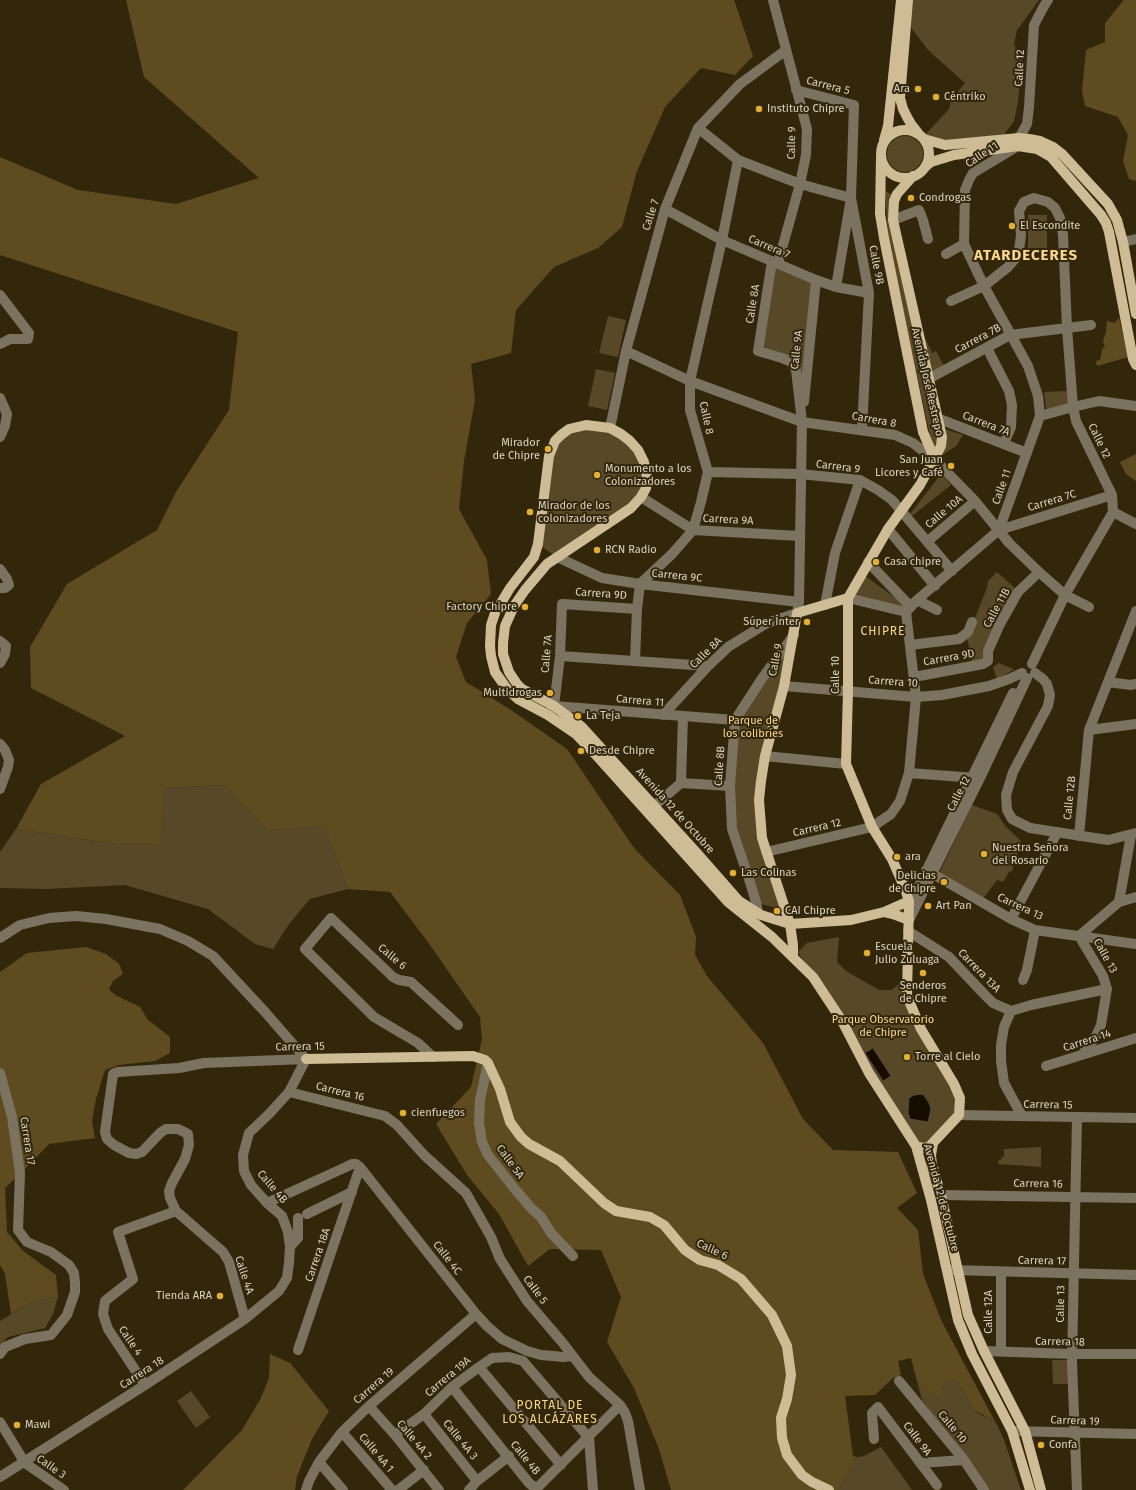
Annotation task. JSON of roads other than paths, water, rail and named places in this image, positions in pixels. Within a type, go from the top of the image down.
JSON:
[{"type":"main road","points":[[901,0],[888,126],[881,158],[887,170],[893,174],[906,178],[920,173],[931,162],[954,155],[1019,142],[1029,138],[1053,147],[1062,154],[1113,212],[1117,220],[1123,242],[1136,314]]},
{"type":"main road","points":[[908,0],[900,98],[903,109],[911,124],[928,145],[929,160],[926,167]]},
{"type":"main road","points":[[883,144],[892,133],[898,130],[905,130],[945,145],[1019,142],[1037,149],[1051,157],[1101,215],[1106,223],[1133,359],[1136,366]]},
{"type":"main road","name":"Avenida José Restrepo","points":[[881,158],[880,214],[884,238],[923,432],[935,460]]},
{"type":"main road","name":"Avenida José Restrepo","points":[[913,176],[897,194],[894,201],[893,220],[942,438],[941,446],[935,460]]},
{"type":"main road","name":"Avenida 12 de Octubre","points":[[909,901],[884,912],[851,920],[790,924],[777,921],[758,913],[739,901],[582,727],[551,711],[518,699],[507,689],[495,672],[491,662],[491,625],[495,613],[510,588],[534,557],[538,544],[548,461],[551,449],[561,435],[568,429],[578,426],[596,425],[610,428],[621,434],[638,450],[644,462],[648,481],[641,498],[624,514],[547,564],[525,590],[514,606],[505,626],[502,644],[503,654],[509,672],[522,689],[551,711],[576,734],[728,902],[793,956],[813,977],[842,1021],[868,1073],[916,1146],[931,1200],[958,1320],[972,1354],[1012,1431],[1030,1490]]},
{"type":"main road","name":"Calle 10","points":[[909,901],[892,859],[872,827],[846,764],[848,598],[888,529],[901,509],[920,485],[935,460]]},
{"type":"main road","points":[[797,613],[848,598]]},
{"type":"main road","name":"Calle 9","points":[[793,956],[790,924],[762,838],[759,800],[765,756],[784,686],[797,613]]},
{"type":"main road","points":[[909,901],[907,996],[921,1029],[954,1084],[960,1098],[959,1115]]},
{"type":"main road","points":[[884,912],[909,920]]},
{"type":"main road","name":"Carrera 15","points":[[306,1059],[473,1056],[485,1060],[488,1063]]},
{"type":"main road","name":"Calle 6","points":[[488,1063],[500,1089],[510,1122],[520,1137],[529,1144],[560,1161],[604,1203],[616,1211],[650,1217],[660,1222],[685,1250],[700,1260],[718,1265],[741,1278],[772,1315],[787,1346],[791,1375],[787,1399],[781,1418],[782,1438],[787,1455],[802,1475],[812,1482],[829,1490]]},
{"type":"main road","name":"Avenida 12 de Octubre","points":[[959,1115],[933,1143],[931,1155],[932,1166],[941,1195],[968,1315],[984,1351],[1025,1431],[1041,1490]]},
{"type":"main road","points":[[916,1146],[927,1148],[933,1143]]},
{"type":"street","name":"Calle 9","points":[[773,0],[807,129],[806,155],[800,184],[775,262]]},
{"type":"street","name":"Calle 12","points":[[1019,142],[1027,124],[1030,107],[1034,25],[1048,0]]},
{"type":"street","name":"Calle 7","points":[[610,428],[626,351],[665,209],[698,128],[740,84],[786,50]]},
{"type":"street","name":"Carrera 5","points":[[796,90],[854,105]]},
{"type":"street","name":"Calle 9B","points":[[854,105],[851,198],[869,293],[862,429]]},
{"type":"street","points":[[698,128],[738,160],[800,184],[851,198],[836,287]]},
{"type":"street","name":"Calle 11","points":[[911,606],[999,530],[1040,416],[1038,396],[1028,366],[984,286],[964,244],[965,190],[968,180],[973,173],[1019,142]]},
{"type":"street","name":"Calle 8","points":[[640,584],[672,554],[693,530],[708,472],[690,410],[690,381],[722,240],[738,160]]},
{"type":"street","name":"Calle 12","points":[[909,920],[929,872],[976,778],[1018,683],[1028,673],[1066,595],[1113,512],[1112,495],[1076,421],[1072,407],[1063,235],[1060,218],[1055,208],[1048,202],[1034,198],[1024,202],[1019,210],[1021,235],[1015,258],[1008,267],[984,286]]},
{"type":"street","name":"Carrera 7","points":[[665,209],[722,240],[816,280],[836,287],[869,293]]},
{"type":"street","points":[[893,220],[919,210],[928,239]]},
{"type":"street","points":[[1123,242],[1136,239]]},
{"type":"street","points":[[946,254],[964,244]]},
{"type":"street","name":"Calle 8A","points":[[775,262],[758,352],[792,362]]},
{"type":"street","name":"Calle 9A","points":[[802,422],[816,280]]},
{"type":"street","points":[[951,301],[984,286]]},
{"type":"street","points":[[0,295],[30,333],[28,339],[10,339],[0,344]]},
{"type":"street","name":"Carrera 7B","points":[[928,379],[1010,335],[1091,325]]},
{"type":"street","points":[[987,348],[1009,391],[1012,405],[1011,427],[1004,443]]},
{"type":"street","name":"Carrera 8","points":[[626,351],[690,381],[802,422],[862,429],[895,435],[913,443],[935,460],[975,501],[1009,543],[1039,572],[1066,595],[1089,607]]},
{"type":"street","name":"Calle 9","points":[[792,362],[796,370],[802,422],[799,602],[797,613]]},
{"type":"street","points":[[0,398],[7,414],[5,426],[0,437]]},
{"type":"street","points":[[1040,416],[1099,401],[1136,406]]},
{"type":"street","name":"Carrera 7A","points":[[937,418],[1027,453]]},
{"type":"street","name":"Carrera 9","points":[[708,472],[800,474],[860,480],[892,500],[952,571]]},
{"type":"street","points":[[825,605],[835,553],[860,480]]},
{"type":"street","name":"Carrera 7C","points":[[999,530],[1112,495]]},
{"type":"street","name":"Carrera 9A","points":[[641,498],[693,530],[800,536]]},
{"type":"street","name":"Calle 10A","points":[[928,541],[975,501]]},
{"type":"street","points":[[1113,512],[1136,524]]},
{"type":"street","points":[[888,529],[935,586]]},
{"type":"street","name":"Carrera 9C","points":[[557,557],[602,578],[640,584],[799,602]]},
{"type":"street","points":[[868,562],[911,606],[910,645],[916,697],[909,773],[900,801],[891,814],[872,827]]},
{"type":"street","points":[[0,569],[9,585],[5,588],[0,588]]},
{"type":"street","name":"Calle 11B","points":[[988,661],[988,651],[1000,624],[1018,592],[1039,572]]},
{"type":"street","points":[[635,661],[637,609],[640,584]]},
{"type":"street","points":[[848,598],[937,610]]},
{"type":"street","name":"Calle 7A","points":[[551,711],[560,656],[562,604]]},
{"type":"street","name":"Carrera 9D","points":[[562,604],[637,609]]},
{"type":"street","name":"Calle 12B","points":[[1028,673],[1043,679],[1047,684],[1050,695],[1048,706],[1013,772],[1006,795],[1007,810],[1012,819],[1030,828],[1079,836],[1089,730],[1136,611]]},
{"type":"street","name":"Calle 8A","points":[[663,715],[708,666],[728,647],[767,623],[797,613]]},
{"type":"street","points":[[910,645],[959,639],[968,632],[972,622]]},
{"type":"street","name":"Calle 8B","points":[[758,913],[752,887],[732,829],[730,786],[735,720],[763,677],[794,634]]},
{"type":"street","points":[[0,641],[6,646],[5,654],[0,663]]},
{"type":"street","points":[[560,656],[708,666]]},
{"type":"street","name":"Carrera 9D","points":[[914,677],[983,664],[988,661]]},
{"type":"street","name":"Carrera 10","points":[[784,686],[848,690],[916,697],[942,695],[989,686],[1028,673]]},
{"type":"street","points":[[1108,682],[1131,685],[1136,684]]},
{"type":"street","name":"Carrera 11","points":[[551,711],[663,715],[735,720]]},
{"type":"street","points":[[681,783],[683,716]]},
{"type":"street","points":[[1089,730],[1136,724]]},
{"type":"street","points":[[0,744],[5,750],[9,760],[0,789]]},
{"type":"street","points":[[765,756],[846,764]]},
{"type":"street","points":[[909,773],[976,778]]},
{"type":"street","points":[[654,806],[681,783],[730,786]]},
{"type":"street","name":"Carrera 12","points":[[766,852],[872,827]]},
{"type":"street","points":[[1011,919],[1058,833]]},
{"type":"street","points":[[1079,836],[1108,840],[1134,834],[1119,902],[1136,897]]},
{"type":"street","name":"Calle 12","points":[[909,901],[929,872]]},
{"type":"street","name":"Carrera 13","points":[[929,872],[1011,919],[1035,930],[1136,944]]},
{"type":"street","name":"Calle 13","points":[[1082,1055],[1096,1036],[1101,1025],[1108,988],[1103,976],[1079,936],[1119,902]]},
{"type":"street","points":[[0,938],[20,925],[49,918],[76,916],[106,919],[160,929],[213,956],[306,1059]]},
{"type":"street","name":"Calle 6","points":[[433,1057],[418,1043],[374,1017],[305,949],[331,918],[393,976],[399,980],[411,982],[458,1025]]},
{"type":"street","points":[[1023,980],[1035,930]]},
{"type":"street","name":"Carrera 13A","points":[[908,931],[950,957],[993,1003],[1010,1011]]},
{"type":"street","points":[[1022,1116],[1004,1083],[1001,1061],[1004,1027],[1010,1011],[1108,988]]},
{"type":"street","name":"Carrera 14","points":[[1046,1066],[1136,1038]]},
{"type":"street","name":"Carrera 15","points":[[176,1211],[170,1198],[170,1190],[189,1145],[188,1134],[178,1129],[166,1129],[160,1133],[142,1152],[136,1154],[129,1153],[114,1145],[107,1139],[105,1132],[113,1074],[118,1072],[179,1068],[204,1062],[306,1059]]},
{"type":"street","name":"Calle 4B","points":[[287,1278],[290,1247],[288,1232],[282,1216],[267,1203],[251,1184],[244,1171],[243,1155],[249,1133],[289,1092],[306,1059]]},
{"type":"street","name":"Calle 5A","points":[[488,1063],[480,1100],[479,1123],[482,1142],[488,1155],[514,1188],[541,1217],[551,1233],[573,1256]]},
{"type":"street","name":"Carrera 17","points":[[0,1074],[12,1117],[20,1173],[18,1230],[27,1242],[51,1252],[69,1265],[74,1273],[75,1283],[75,1292],[68,1315],[52,1335],[25,1339],[6,1347],[0,1354]]},
{"type":"street","name":"Carrera 16","points":[[289,1092],[385,1116]]},
{"type":"street","name":"Carrera 15","points":[[959,1115],[1136,1118]]},
{"type":"street","name":"Calle 5","points":[[385,1116],[397,1125],[424,1155],[466,1193],[482,1220],[514,1283],[527,1301],[589,1377],[620,1405],[625,1412],[628,1421],[640,1490]]},
{"type":"street","name":"Calle 13","points":[[1077,1118],[1074,1196],[1072,1354],[1077,1490]]},
{"type":"street","points":[[267,1203],[352,1164],[360,1167]]},
{"type":"street","name":"Calle 4C","points":[[360,1167],[476,1314],[502,1339],[527,1351],[541,1355],[563,1357],[572,1356]]},
{"type":"street","name":"Carrera 18A","points":[[298,1350],[360,1167]]},
{"type":"street","points":[[290,1247],[298,1238],[302,1216],[352,1192]]},
{"type":"street","name":"Carrera 16","points":[[941,1195],[1136,1198]]},
{"type":"street","name":"Calle 4","points":[[145,1385],[108,1329],[103,1314],[105,1301],[133,1279],[118,1232],[176,1211]]},
{"type":"street","name":"Calle 4A","points":[[176,1211],[223,1252],[229,1262],[245,1319]]},
{"type":"street","name":"Carrera 17","points":[[947,1270],[1136,1275]]},
{"type":"street","name":"Calle 12A","points":[[1001,1272],[1001,1352]]},
{"type":"street","name":"Carrera 18","points":[[0,1477],[145,1385],[245,1319],[280,1291],[287,1278]]},
{"type":"street","name":"Carrera 19","points":[[306,1490],[319,1462],[342,1432],[369,1406],[476,1314]]},
{"type":"street","name":"Carrera 18","points":[[984,1351],[1072,1354],[1136,1354]]},
{"type":"street","name":"Carrera 19A","points":[[395,1435],[424,1414],[452,1387],[479,1366],[492,1358],[509,1357],[523,1361],[589,1438]]},
{"type":"street","points":[[479,1366],[562,1465],[620,1405]]},
{"type":"street","name":"Calle 10","points":[[898,1381],[964,1460],[984,1490]]},
{"type":"street","name":"Calle 4B","points":[[452,1387],[509,1456],[529,1483],[534,1487],[539,1486],[562,1465]]},
{"type":"street","name":"Calle 4A 2","points":[[369,1406],[395,1435],[439,1490]]},
{"type":"street","name":"Calle 9A","points":[[874,1439],[872,1413],[878,1407],[937,1485]]},
{"type":"street","name":"Calle 4A 3","points":[[424,1414],[478,1481]]},
{"type":"street","name":"Calle 3","points":[[0,1422],[25,1462],[64,1490]]},
{"type":"street","name":"Carrera 19","points":[[1012,1431],[1136,1434]]},
{"type":"street","name":"Calle 4A 1","points":[[342,1432],[392,1490]]},
{"type":"street","points":[[589,1438],[593,1490]]},
{"type":"street","points":[[469,1490],[509,1456]]},
{"type":"street","points":[[920,1463],[964,1460]]},
{"type":"street","points":[[319,1462],[343,1490]]},
{"type":"street","points":[[398,1490],[424,1470]]},
{"type":"place","name":"Ara","points":[[918,89]]},
{"type":"place","name":"Céntriko","points":[[936,97]]},
{"type":"place","name":"Instituto Chipre","points":[[759,109]]},
{"type":"place","name":"Condrogas","points":[[911,198]]},
{"type":"place","name":"El Escondite","points":[[1012,226]]},
{"type":"place","name":"Mirador de Chipre","points":[[548,449]]},
{"type":"place","name":"San Juan Licores y Café","points":[[951,466]]},
{"type":"place","name":"Monumento a los Colonizadores","points":[[597,475]]},
{"type":"place","name":"Mirador de los colonizadores","points":[[530,512]]},
{"type":"place","name":"RCN Radio","points":[[597,550]]},
{"type":"place","name":"Casa chipre","points":[[876,562]]},
{"type":"place","name":"Factory Chipre","points":[[525,607]]},
{"type":"place","name":"Súper Ínter","points":[[807,622]]},
{"type":"place","name":"Multidrogas","points":[[550,693]]},
{"type":"place","name":"La Teja","points":[[578,716]]},
{"type":"place","name":"Desde Chipre","points":[[581,751]]},
{"type":"place","name":"Nuestra Señora del Rosario","points":[[984,854]]},
{"type":"place","name":"ara","points":[[897,857]]},
{"type":"place","name":"Las Colinas","points":[[733,873]]},
{"type":"place","name":"Delicias de Chipre","points":[[944,882]]},
{"type":"place","name":"Art Pan","points":[[928,906]]},
{"type":"place","name":"CAI Chipre","points":[[777,911]]},
{"type":"place","name":"Escuela Julio Zuluaga","points":[[867,953]]},
{"type":"place","name":"Senderos de Chipre","points":[[923,973]]},
{"type":"place","name":"Torre al Cielo","points":[[907,1057]]},
{"type":"place","name":"cienfuegos","points":[[403,1113]]},
{"type":"place","name":"Tienda ARA","points":[[220,1296]]},
{"type":"place","name":"Mawi","points":[[17,1425]]},
{"type":"place","name":"Confa","points":[[1041,1445]]},
{"type":"district","name":"ATARDECERES","points":[[1026,256]]},
{"type":"district","name":"CHIPRE","points":[[883,632]]},
{"type":"district","name":"PORTAL DE LOS ALCÁZARES","points":[[550,1413]]},
{"type":"park label","name":"Parque de los colibríes","points":[[753,727]]},
{"type":"park label","name":"Parque Observatorio de Chipre","points":[[883,1026]]}]
